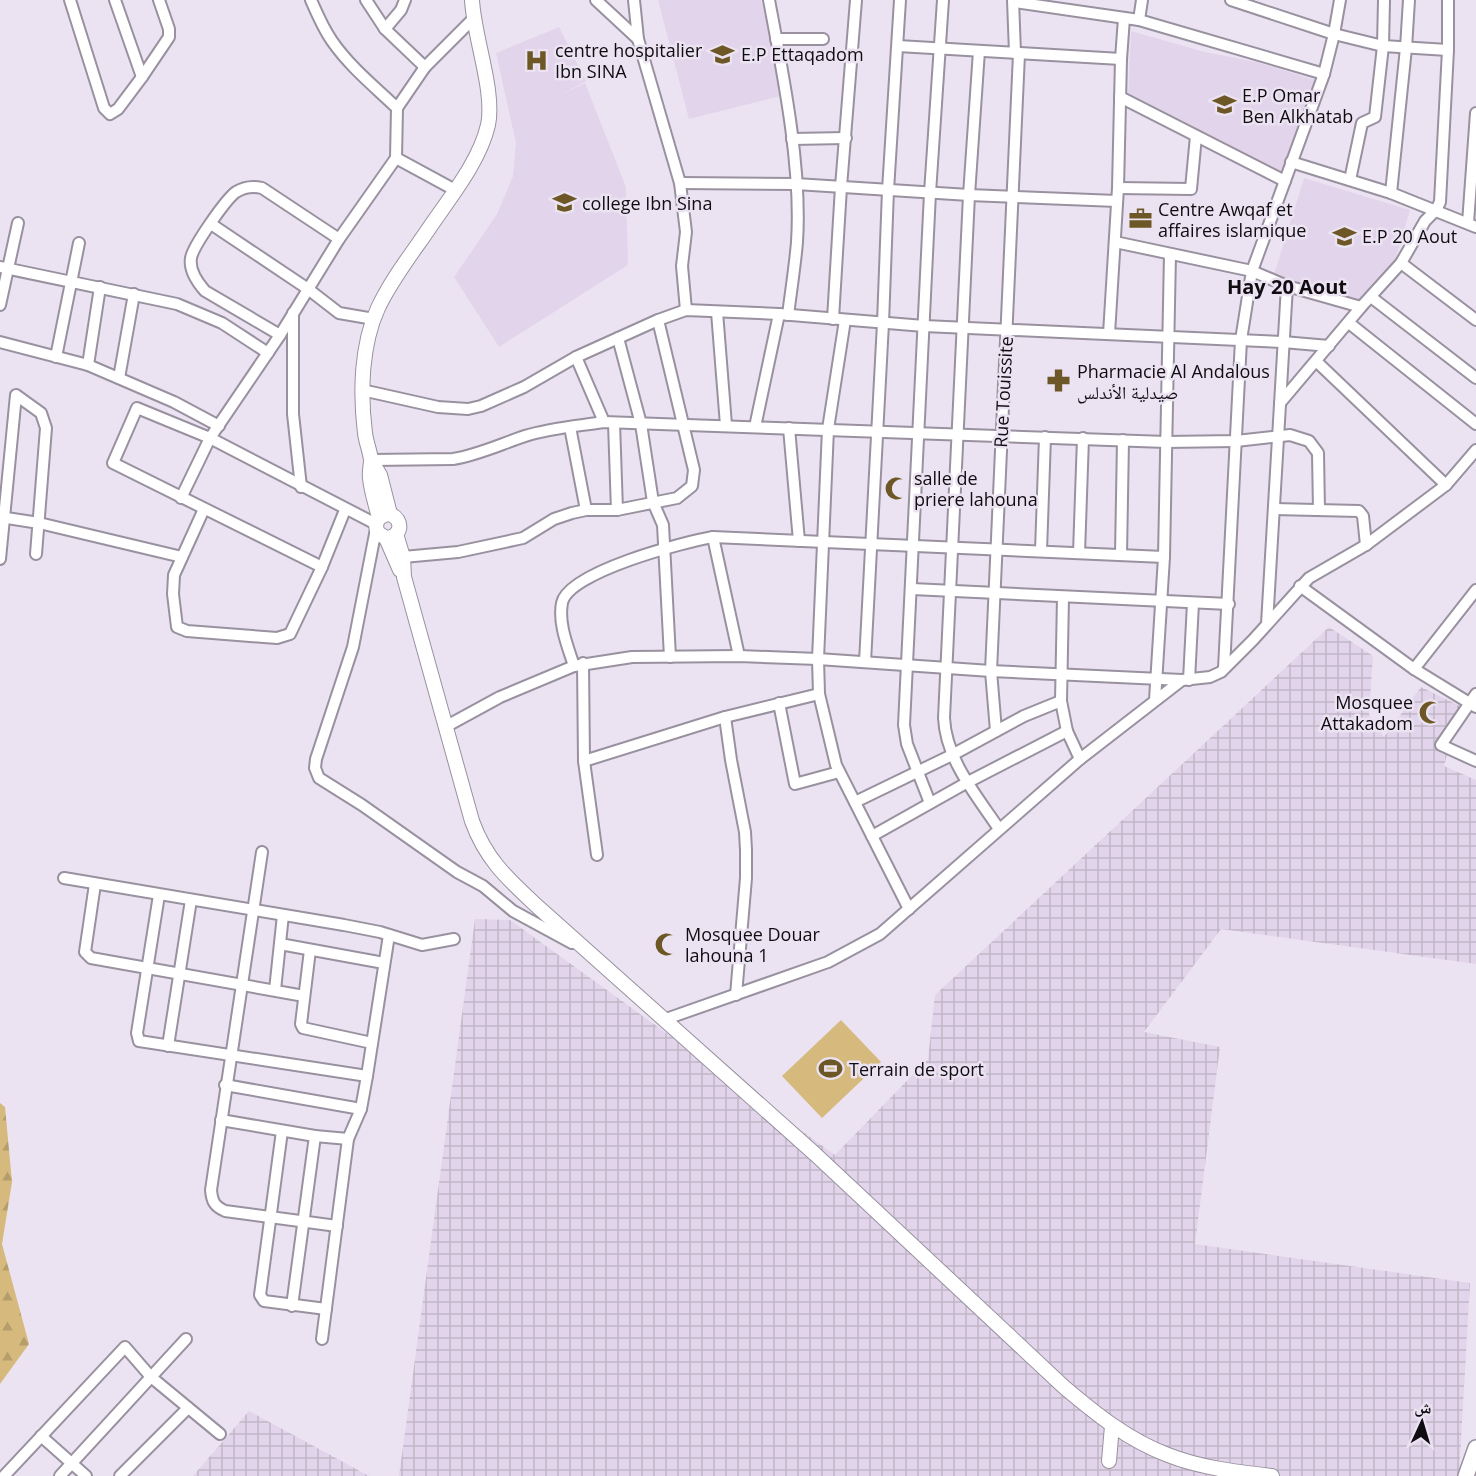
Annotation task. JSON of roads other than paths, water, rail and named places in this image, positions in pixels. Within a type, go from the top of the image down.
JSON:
[{"type":"main road","points":[[404,577],[394,560],[384,526],[380,475],[371,460],[365,434],[362,390],[366,347],[374,319],[396,277],[470,166],[484,136],[490,109],[473,19],[472,0]]},
{"type":"main road","points":[[384,526],[403,557],[404,577],[478,839],[488,856],[517,888],[666,1019],[897,1230],[1064,1387],[1112,1426],[1144,1444],[1188,1462],[1272,1476]]},
{"type":"main road","points":[[1109,1461],[1112,1426]]},
{"type":"main road","points":[[1476,1448],[1467,1476],[1476,1476]]},
{"type":"street","points":[[69,0],[107,112],[114,113],[169,37],[169,29],[159,0]]},
{"type":"street","points":[[115,0],[142,77]]},
{"type":"street","points":[[311,0],[322,25],[333,42],[352,65],[397,108]]},
{"type":"street","points":[[366,0],[385,29],[425,67]]},
{"type":"street","points":[[385,29],[401,10],[405,0]]},
{"type":"street","points":[[596,0],[638,39]]},
{"type":"street","points":[[634,0],[638,39],[680,183],[686,232],[681,266],[686,310]]},
{"type":"street","points":[[755,427],[784,314],[797,241],[792,139],[769,0]]},
{"type":"street","points":[[833,319],[856,0]]},
{"type":"street","points":[[865,662],[888,190],[900,0]]},
{"type":"street","points":[[930,803],[907,744],[904,725],[930,193],[943,0]]},
{"type":"street","points":[[1139,20],[1142,0]]},
{"type":"street","points":[[1231,0],[1266,6],[1334,34],[1383,46],[1448,50]]},
{"type":"street","points":[[1224,668],[1241,340],[1252,271],[1324,74],[1340,0]]},
{"type":"street","points":[[1350,180],[1363,121],[1375,117],[1383,46],[1384,0]]},
{"type":"street","points":[[1391,193],[1409,0]]},
{"type":"street","points":[[1280,403],[1401,263],[1425,220],[1436,210],[1442,194],[1448,0]]},
{"type":"street","points":[[1014,1],[1139,20],[1324,74]]},
{"type":"street","name":"Rue Touissite","points":[[996,731],[991,671],[993,592],[1014,197],[1017,54],[1014,1]]},
{"type":"street","points":[[1109,334],[1118,188],[1124,18]]},
{"type":"street","points":[[181,498],[210,438],[280,336],[339,238],[396,158],[397,108],[425,67],[473,19]]},
{"type":"street","points":[[776,39],[823,39]]},
{"type":"street","points":[[898,46],[1121,58]]},
{"type":"street","points":[[980,51],[969,195],[953,548],[945,667],[944,728],[952,755],[999,829]]},
{"type":"street","points":[[1120,97],[1285,181]]},
{"type":"street","points":[[1291,162],[1391,193],[1472,225],[1476,113]]},
{"type":"street","points":[[1118,188],[1191,189],[1196,136]]},
{"type":"street","points":[[792,139],[846,138]]},
{"type":"street","points":[[396,158],[455,190]]},
{"type":"street","points":[[680,183],[796,184],[930,193],[1117,201]]},
{"type":"street","points":[[280,336],[205,291],[195,278],[191,259],[198,242],[227,200],[236,192],[255,186],[262,188],[339,238]]},
{"type":"street","points":[[0,305],[3,268],[18,223]]},
{"type":"street","points":[[211,224],[339,312],[374,319]]},
{"type":"street","points":[[1115,242],[1252,271],[1287,286],[1361,307]]},
{"type":"street","points":[[56,357],[79,243]]},
{"type":"street","points":[[1155,700],[1164,557],[1170,254]]},
{"type":"street","points":[[1401,263],[1476,320]]},
{"type":"street","points":[[3,268],[177,304],[222,323],[268,353]]},
{"type":"street","points":[[1267,624],[1287,286]]},
{"type":"street","points":[[88,364],[100,287]]},
{"type":"street","points":[[119,378],[134,294]]},
{"type":"street","points":[[1371,297],[1476,378]]},
{"type":"street","points":[[362,390],[419,404],[468,408],[496,400],[524,387],[576,357],[658,320],[686,310],[784,314],[924,326],[1329,346]]},
{"type":"street","points":[[717,312],[726,425]]},
{"type":"street","points":[[293,313],[293,414],[302,487]]},
{"type":"street","points":[[403,557],[458,552],[523,538],[554,519],[586,510],[617,510],[677,498],[692,486],[694,470],[658,320]]},
{"type":"street","points":[[845,320],[828,429],[818,659],[819,694],[839,772],[909,909]]},
{"type":"street","points":[[1349,323],[1476,424]]},
{"type":"street","points":[[618,338],[641,424],[653,502],[663,525],[670,657]]},
{"type":"street","points":[[0,342],[88,364],[174,402],[219,426]]},
{"type":"street","points":[[576,357],[609,422],[617,510]]},
{"type":"street","points":[[1317,362],[1446,485]]},
{"type":"street","points":[[0,559],[2,517],[16,395],[41,413],[46,428],[36,554]]},
{"type":"street","points":[[322,567],[113,463],[137,408],[210,438],[345,510],[384,526],[353,647],[315,763],[319,778],[377,815],[457,872],[483,886],[513,911],[590,952]]},
{"type":"street","points":[[371,460],[459,458],[525,436],[570,426],[609,422],[1166,442],[1236,441],[1290,435],[1309,441],[1318,453],[1319,510]]},
{"type":"street","points":[[570,426],[586,510]]},
{"type":"street","points":[[789,428],[799,541]]},
{"type":"street","points":[[1041,551],[1045,437]]},
{"type":"street","points":[[1078,553],[1083,438]]},
{"type":"street","points":[[1121,555],[1124,440]]},
{"type":"street","points":[[445,727],[500,697],[578,664],[632,657],[739,656],[818,659],[1060,675],[1185,680],[1215,676],[1267,624],[1300,586],[1366,544],[1446,485],[1476,450]]},
{"type":"street","points":[[204,509],[174,575],[173,594],[177,627],[187,631],[278,638],[290,634],[322,567],[345,510]]},
{"type":"street","points":[[1274,510],[1359,511],[1363,516],[1366,544]]},
{"type":"street","points":[[2,517],[39,523],[183,557]]},
{"type":"street","points":[[597,855],[585,761],[578,664],[565,639],[561,615],[565,595],[583,581],[625,561],[713,537],[1164,557]]},
{"type":"street","points":[[713,537],[739,656]]},
{"type":"street","points":[[1300,586],[1414,669],[1474,702],[1441,745],[1476,761]]},
{"type":"street","points":[[912,589],[1229,604]]},
{"type":"street","points":[[1414,669],[1476,590]]},
{"type":"street","points":[[1063,597],[1061,701],[1067,731],[1080,759]]},
{"type":"street","points":[[1185,680],[1193,603]]},
{"type":"street","points":[[666,1019],[828,962],[880,934],[1080,759],[1155,700],[1185,680]]},
{"type":"street","points":[[585,761],[725,717],[819,694]]},
{"type":"street","points":[[855,802],[952,755],[1031,713],[1061,701]]},
{"type":"street","points":[[779,704],[795,784],[839,772]]},
{"type":"street","points":[[725,717],[745,832],[746,850],[746,878],[736,995]]},
{"type":"street","points":[[872,836],[968,782],[1067,731]]},
{"type":"street","points":[[262,852],[225,1085],[211,1190],[212,1200],[216,1207],[225,1211],[337,1226]]},
{"type":"street","points":[[64,878],[344,925],[422,945],[454,939]]},
{"type":"street","points":[[95,884],[85,952],[91,958],[242,983],[304,996]]},
{"type":"street","points":[[159,895],[138,1038],[144,1042],[168,1046],[367,1076]]},
{"type":"street","points":[[168,1046],[191,900]]},
{"type":"street","points":[[275,990],[283,915]]},
{"type":"street","points":[[322,1339],[348,1139],[361,1109],[389,935]]},
{"type":"street","points":[[280,945],[384,963]]},
{"type":"street","points":[[310,950],[301,1024],[303,1028],[372,1043]]},
{"type":"street","points":[[225,1085],[361,1109]]},
{"type":"street","points":[[220,1120],[315,1136],[348,1139]]},
{"type":"street","points":[[282,1131],[260,1295],[264,1301],[326,1309]]},
{"type":"street","points":[[292,1306],[315,1136]]},
{"type":"street","points":[[60,1476],[186,1339]]},
{"type":"street","points":[[4,1476],[125,1347],[151,1377],[220,1434]]},
{"type":"street","points":[[120,1476],[188,1408]]},
{"type":"street","points":[[41,1436],[86,1476]]},
{"type":"place","name":"E.P Ettaqadom","points":[[723,54]]},
{"type":"place","name":"centre hospitalier Ibn SINA","points":[[537,60]]},
{"type":"place","name":"E.P Omar Ben Alkhatab","points":[[1224,105]]},
{"type":"place","name":"college Ibn Sina","points":[[564,203]]},
{"type":"place","name":"Centre Awqaf et affaires islamique","points":[[1140,219]]},
{"type":"place","name":"E.P 20 Aout","points":[[1344,236]]},
{"type":"place","name":"Pharmacie Al Andalous صيدلية الأندلس","points":[[1059,381]]},
{"type":"place","name":"salle de priere lahouna","points":[[896,488]]},
{"type":"place","name":"Mosquee Attakadom","points":[[1431,712]]},
{"type":"place","name":"Mosquee Douar lahouna 1","points":[[667,944]]},
{"type":"place","name":"Terrain de sport","points":[[831,1069]]},
{"type":"district","name":"Hay 20 Aout","points":[[1287,286]]}]
